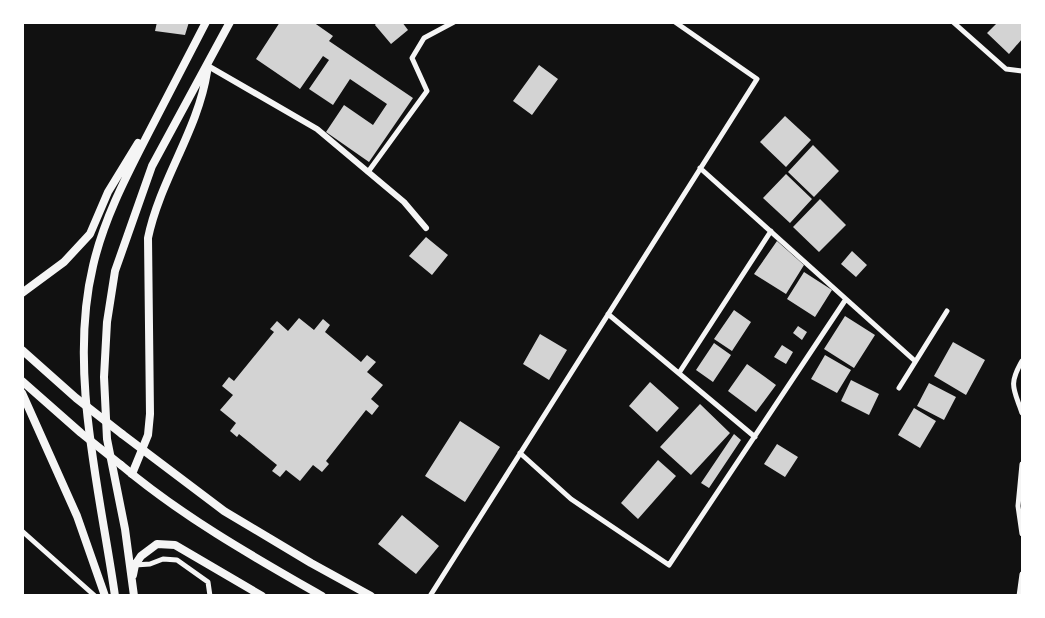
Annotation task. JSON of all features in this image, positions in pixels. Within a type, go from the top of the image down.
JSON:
[{"type":"main road","points":[[115,596],[89,433],[84,376],[84,321],[93,266],[111,210],[206,22]]},
{"type":"main road","points":[[134,596],[125,529],[107,439],[104,377],[107,322],[115,271],[152,166],[230,22]]},
{"type":"main road","points":[[132,474],[148,435],[150,414],[148,238],[153,214],[203,97],[208,66]]},
{"type":"main road","points":[[22,293],[64,262],[90,234],[108,192],[178,76]]},
{"type":"main road","points":[[22,350],[76,398],[224,511],[371,596]]},
{"type":"main road","points":[[22,381],[132,474],[219,536],[322,596]]},
{"type":"main road","points":[[22,393],[77,516],[105,596]]},
{"type":"main road","points":[[132,581],[135,565],[141,556],[157,544],[175,545],[261,596]]},
{"type":"street","points":[[368,172],[427,91],[412,58],[424,38],[454,22]]},
{"type":"street","points":[[430,596],[757,79],[675,22]]},
{"type":"street","points":[[953,22],[1006,69],[1023,71]]},
{"type":"street","points":[[208,66],[317,129],[404,202],[426,228]]},
{"type":"street","points":[[700,168],[915,361]]},
{"type":"street","points":[[679,373],[771,231]]},
{"type":"street","points":[[520,453],[571,499],[669,565],[846,299]]},
{"type":"street","points":[[899,388],[947,311]]},
{"type":"street","points":[[608,314],[755,437]]},
{"type":"street","points":[[1023,361],[1013,379],[1012,386],[1023,413]]},
{"type":"street","points":[[1023,464],[1018,506],[1023,534]]},
{"type":"street","points":[[22,531],[95,596]]},
{"type":"street","points":[[135,565],[150,564],[163,559],[177,561],[208,582],[210,596]]},
{"type":"street","points":[[1019,596],[1023,573]]},
{"type":"building","points":[[157,22],[189,22],[185,35],[155,31]]},
{"type":"building","points":[[280,22],[313,22],[333,36],[329,41],[413,98],[369,162],[326,132],[344,105],[373,125],[387,104],[350,79],[333,105],[309,89],[329,60],[323,56],[300,89],[256,59]]},
{"type":"building","points":[[377,22],[402,22],[408,30],[391,44],[375,25]]},
{"type":"building","points":[[998,22],[1020,22],[1022,25],[1022,39],[1009,54],[987,33]]},
{"type":"building","points":[[539,65],[558,79],[532,115],[513,101]]},
{"type":"building","points":[[785,116],[811,140],[786,167],[760,142]]},
{"type":"building","points":[[813,145],[839,171],[814,197],[788,172]]},
{"type":"building","points":[[786,174],[812,199],[790,223],[763,198]]},
{"type":"building","points":[[820,199],[846,225],[819,252],[793,227]]},
{"type":"building","points":[[426,237],[448,255],[432,275],[409,256]]},
{"type":"building","points":[[777,241],[804,265],[786,294],[754,274]]},
{"type":"building","points":[[852,251],[867,265],[856,277],[841,264]]},
{"type":"building","points":[[804,272],[832,290],[815,317],[787,299]]},
{"type":"building","points":[[734,310],[751,322],[732,351],[714,339]]},
{"type":"building","points":[[845,316],[875,335],[854,368],[824,349]]},
{"type":"building","points":[[299,318],[314,330],[323,319],[330,325],[325,332],[361,362],[367,355],[376,362],[367,372],[383,385],[371,399],[379,406],[372,415],[366,410],[326,461],[329,464],[322,472],[313,465],[300,481],[286,470],[280,477],[272,471],[277,465],[239,434],[237,437],[230,431],[236,423],[220,410],[233,395],[222,386],[229,377],[234,381],[274,332],[270,329],[277,321],[288,331]]},
{"type":"building","points":[[798,326],[807,332],[802,340],[793,333]]},
{"type":"building","points":[[540,334],[567,350],[549,380],[523,364]]},
{"type":"building","points":[[953,342],[985,360],[966,395],[934,376]]},
{"type":"building","points":[[714,343],[731,355],[713,382],[696,370]]},
{"type":"building","points":[[782,345],[793,352],[786,364],[774,357]]},
{"type":"building","points":[[825,355],[851,370],[837,393],[811,379]]},
{"type":"building","points":[[747,364],[776,385],[756,412],[728,391]]},
{"type":"building","points":[[851,380],[879,394],[869,415],[841,401]]},
{"type":"building","points":[[650,382],[679,408],[657,432],[629,406]]},
{"type":"building","points":[[929,383],[956,397],[944,420],[917,406]]},
{"type":"building","points":[[700,404],[730,433],[691,475],[660,447]]},
{"type":"building","points":[[914,408],[936,421],[920,448],[898,435]]},
{"type":"building","points":[[460,421],[500,447],[465,502],[425,476]]},
{"type":"building","points":[[734,434],[741,440],[709,488],[701,483]]},
{"type":"building","points":[[777,444],[798,457],[785,477],[764,464]]},
{"type":"building","points":[[658,460],[676,476],[638,519],[621,503]]},
{"type":"building","points":[[402,515],[439,546],[416,574],[378,544]]}]
